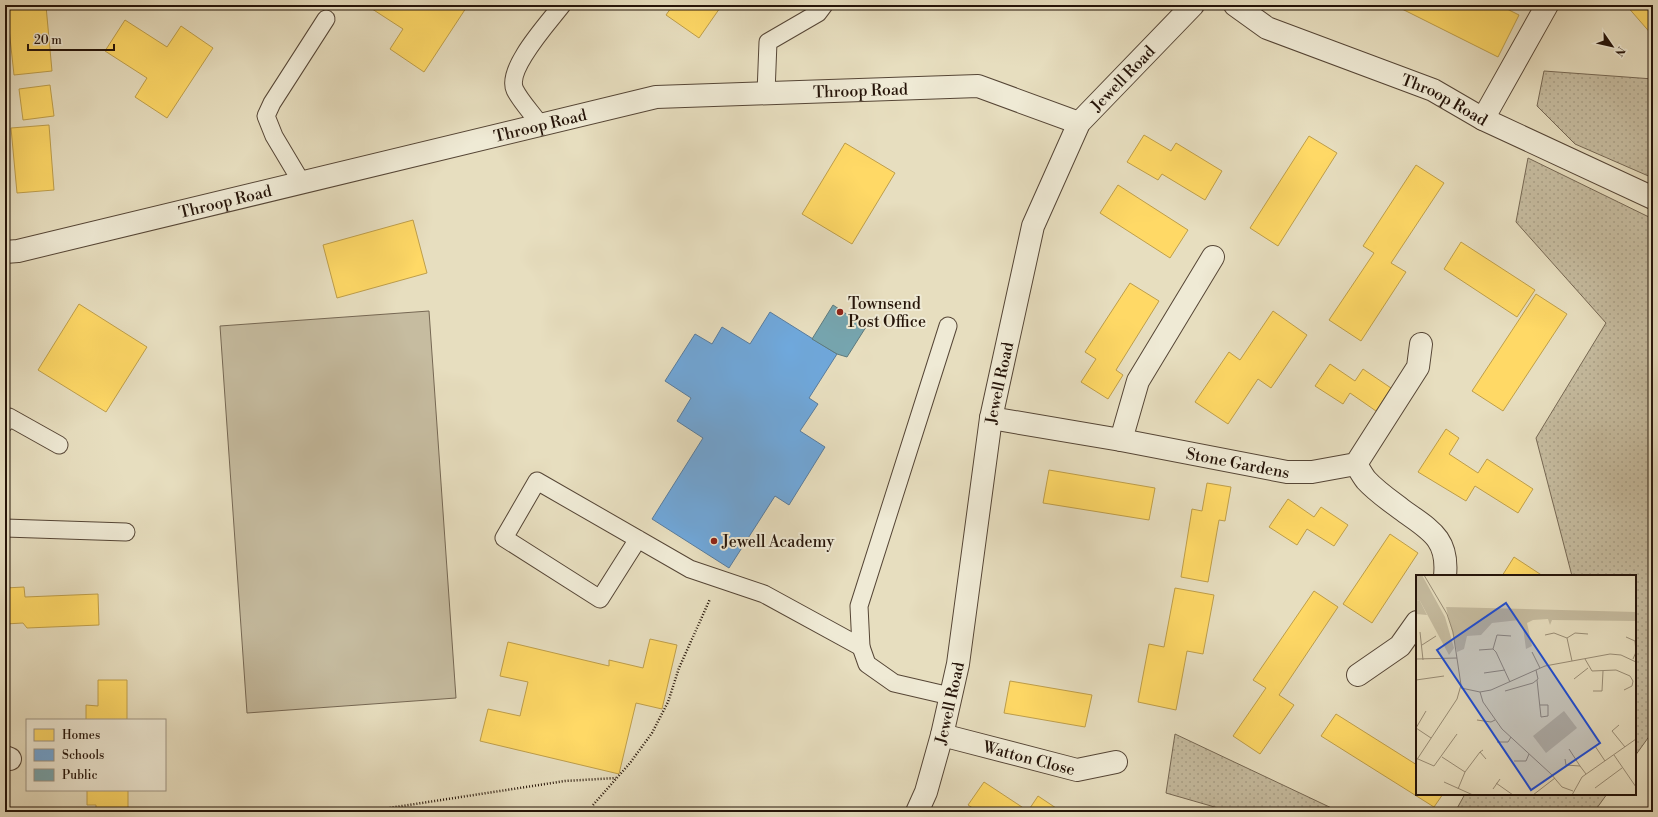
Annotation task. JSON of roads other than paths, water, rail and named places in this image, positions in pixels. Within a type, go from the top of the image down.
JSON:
[{"type":"street","name":"Jewell Road","points":[[917,812],[926,792],[942,735],[958,664],[991,418],[1033,226],[1079,123],[1193,5]]},
{"type":"street","name":"Throop Road","points":[[1235,5],[1267,28],[1433,90],[1483,119],[1653,198]]},
{"type":"street","points":[[1483,119],[1547,5]]},
{"type":"street","name":"Throop Road","points":[[5,252],[18,251],[541,126],[656,97],[978,86],[1079,123]]},
{"type":"street","points":[[1121,440],[1138,381],[1213,257]]},
{"type":"street","points":[[1421,344],[1418,367],[1356,464],[1365,479],[1401,509],[1430,529],[1443,550],[1446,562],[1446,575]]},
{"type":"street","name":"Stone Gardens","points":[[991,418],[1121,440],[1287,472],[1312,472],[1356,464]]},
{"type":"street","points":[[1358,675],[1400,646],[1416,623]]},
{"type":"street","name":"Watton Close","points":[[942,735],[1077,770],[1116,762]]},
{"type":"lane","points":[[541,126],[515,88],[515,75],[528,48],[562,5]]},
{"type":"lane","points":[[766,94],[768,42],[818,13],[824,5]]},
{"type":"lane","points":[[302,183],[274,136],[266,116],[272,103],[326,19]]},
{"type":"lane","points":[[948,326],[859,606],[861,647],[866,664],[894,683],[950,696]]},
{"type":"lane","points":[[5,423],[9,417],[59,445]]},
{"type":"lane","points":[[638,539],[600,599],[504,538],[537,481],[638,539],[690,569],[764,594],[861,647]]},
{"type":"lane","points":[[5,528],[126,532]]},
{"type":"place","name":"Townsend Post Office","points":[[840,312]]},
{"type":"place","name":"Jewell Academy","points":[[714,541]]}]
